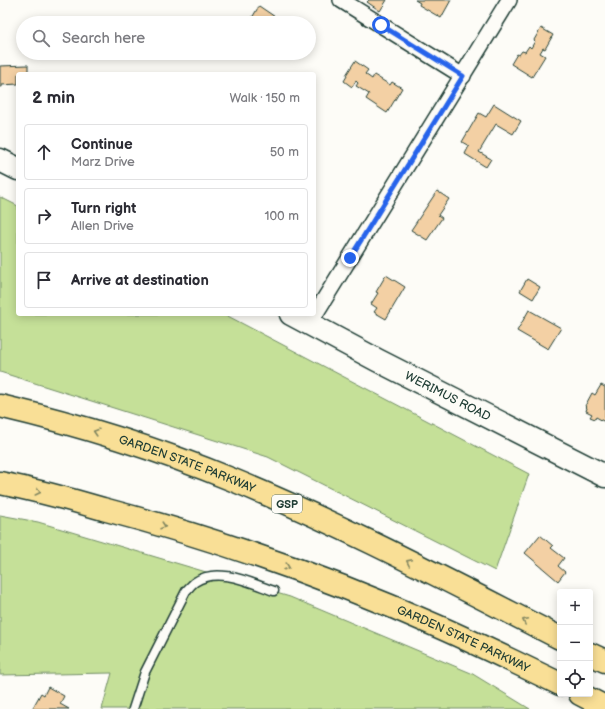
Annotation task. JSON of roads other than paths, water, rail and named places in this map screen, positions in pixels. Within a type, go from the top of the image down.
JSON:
[{"type":"highway","name":"GARDEN STATE PARKWAY","points":[[0,406],[163,453],[232,479],[372,542],[557,636]]},
{"type":"highway","name":"GARDEN STATE PARKWAY","points":[[0,483],[153,522],[295,570],[366,596],[436,626],[557,683]]},
{"type":"highway","points":[[593,655],[605,661]]},
{"type":"highway","points":[[586,697],[605,707]]},
{"type":"main road","points":[[0,160],[16,168]]},
{"type":"main road","name":"WERIMUS ROAD","points":[[300,319],[605,476]]},
{"type":"street","points":[[341,0],[463,76]]},
{"type":"street","points":[[316,295],[463,76],[509,0]]},
{"type":"lane","points":[[133,709],[146,672],[186,591],[195,582],[214,575],[228,576],[274,591]]}]
